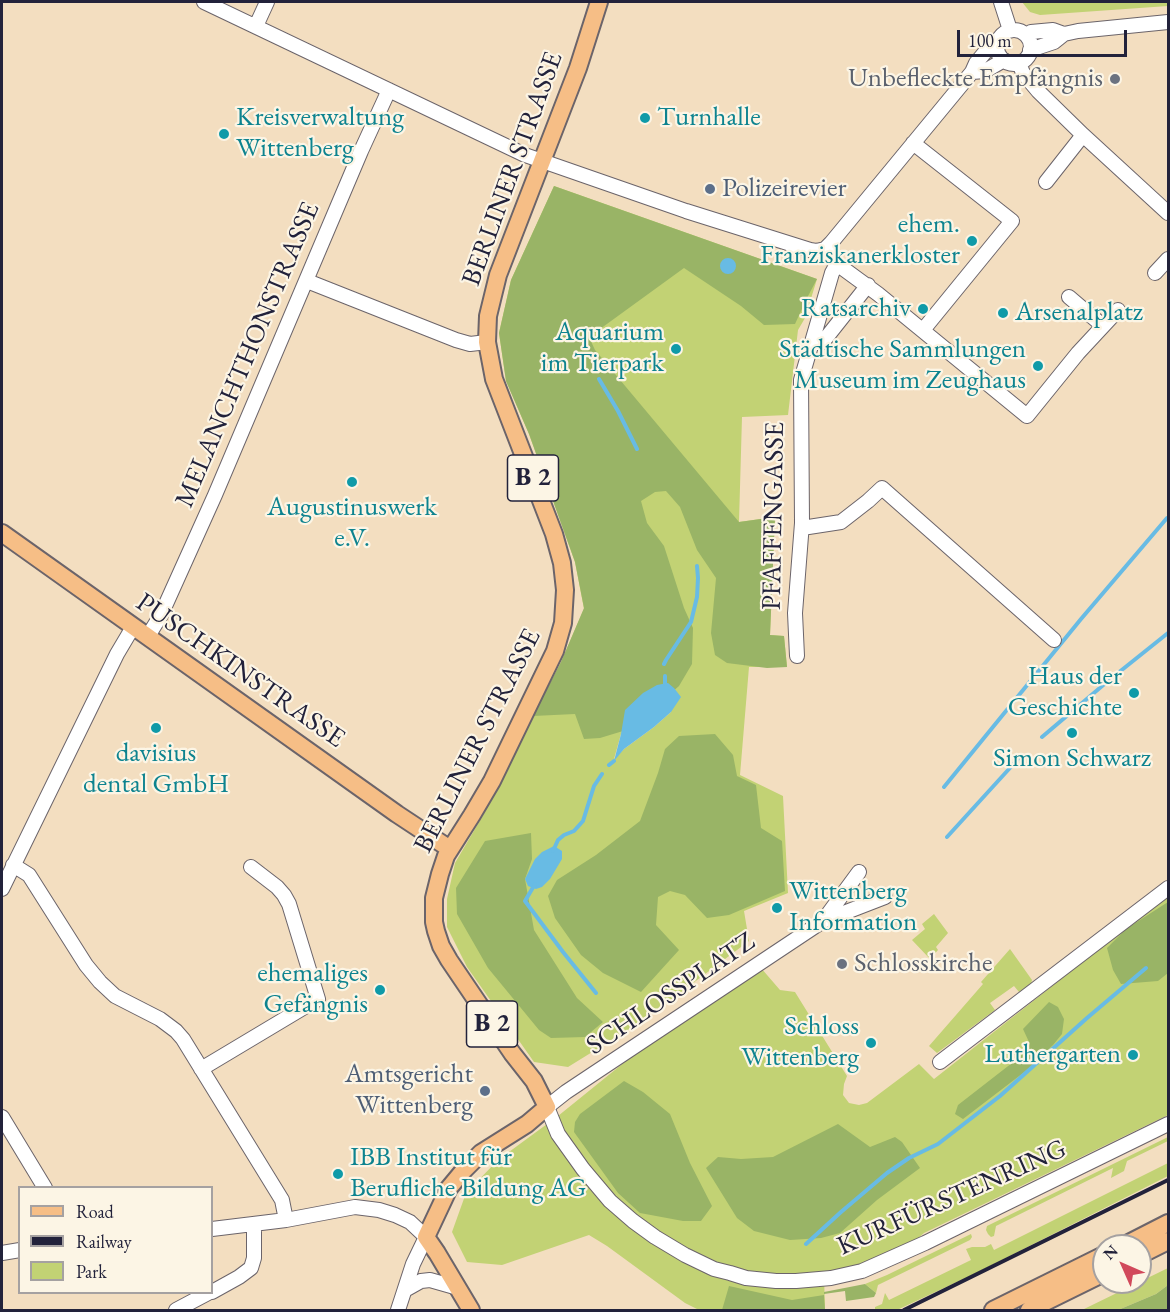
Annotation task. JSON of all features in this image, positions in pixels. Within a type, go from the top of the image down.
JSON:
[{"type":"main road","name":"BERLINER STRASSE","points":[[547,1107],[534,1081],[512,1053],[445,953],[437,937],[434,922],[434,898],[450,849],[492,781],[547,669],[563,623],[564,577],[558,548],[536,484],[494,380],[487,342],[490,308],[498,275],[578,68],[599,2]]},
{"type":"main road","name":"PUSCHKINSTRASSE","points":[[2,533],[397,814],[450,849]]},
{"type":"main road","points":[[471,1311],[426,1237],[449,1188],[464,1170],[481,1153],[527,1124],[547,1107]]},
{"type":"main road","points":[[1146,1234],[1168,1223]]},
{"type":"main road","points":[[1152,1249],[1168,1241]]},
{"type":"main road","points":[[993,1311],[1092,1261]]},
{"type":"main road","points":[[1029,1311],[1092,1279]]},
{"type":"street","points":[[204,2],[508,148],[686,211],[816,251],[825,249],[829,245],[972,72],[976,63],[991,45],[998,43]]},
{"type":"street","points":[[256,26],[267,2]]},
{"type":"street","points":[[1001,2],[1010,30]]},
{"type":"street","points":[[1030,51],[1054,42],[1064,34],[1168,22]]},
{"type":"street","points":[[1010,30],[1018,30],[1027,36],[1030,51],[1027,57],[1019,63],[1004,60],[998,52],[1001,36],[1010,30]]},
{"type":"street","points":[[1027,36],[1031,32],[1053,30],[1064,34]]},
{"type":"street","points":[[972,72],[985,71],[1004,60]]},
{"type":"street","points":[[1019,63],[1029,82],[1168,213]]},
{"type":"street","name":"MELANCHTHONSTRASSE","points":[[2,889],[122,644],[161,615],[389,90]]},
{"type":"street","points":[[1046,182],[1083,135]]},
{"type":"street","points":[[913,143],[1012,221],[923,330]]},
{"type":"street","points":[[825,249],[837,264],[868,285],[1027,416],[1078,353],[1118,310]]},
{"type":"street","points":[[1155,273],[1168,259]]},
{"type":"street","name":"PFAFFENGASSE","points":[[797,656],[795,613],[802,528],[801,380],[832,273],[837,264]]},
{"type":"street","points":[[307,281],[456,340],[470,344],[487,342]]},
{"type":"street","points":[[812,343],[820,343],[826,338],[868,285]]},
{"type":"street","points":[[1069,297],[1103,326]]},
{"type":"street","points":[[802,528],[842,522],[882,488],[1054,640]]},
{"type":"street","points":[[13,865],[29,875],[86,965],[100,982],[116,996],[153,1014],[183,1039],[282,1200],[286,1220]]},
{"type":"street","points":[[201,1069],[318,999],[289,904],[277,887],[251,867]]},
{"type":"street","name":"SCHLOSSPLATZ","points":[[823,921],[859,872]]},
{"type":"street","points":[[940,1062],[1168,888]]},
{"type":"street","name":"SCHLOSSPLATZ","points":[[547,1107],[823,921],[885,897]]},
{"type":"street","name":"KURFÜRSTENRING","points":[[547,1107],[554,1126],[600,1190],[621,1211],[655,1237],[714,1269],[762,1280],[796,1281],[848,1274],[876,1265],[925,1244],[1168,1124]]},
{"type":"street","points":[[2,1117],[44,1186]]},
{"type":"street","points":[[213,1229],[286,1220],[344,1208],[367,1208],[392,1214],[410,1222],[426,1237],[414,1262],[398,1311]]},
{"type":"street","points":[[213,1291],[251,1268],[254,1258],[254,1224]]},
{"type":"street","points":[[2,1252],[18,1251]]},
{"type":"street","points":[[405,1290],[421,1281],[430,1280],[458,1288]]},
{"type":"street","points":[[176,1311],[207,1294]]},
{"type":"green space","points":[[1022,2],[1168,2],[1168,6],[1040,15],[1030,12]]},
{"type":"green space","points":[[554,186],[817,279],[805,318],[798,330],[788,415],[742,417],[739,522],[775,517],[770,635],[784,636],[787,667],[749,667],[740,775],[783,796],[788,893],[744,911],[749,941],[644,1020],[568,1067],[534,1062],[467,967],[447,927],[447,899],[455,863],[482,817],[561,662],[584,609],[575,562],[529,434],[506,381],[499,333],[511,280]],"holes":[[[671,712],[624,749],[614,759],[621,734]]]},
{"type":"green space","points":[[554,186],[817,279],[795,324],[764,325],[741,306],[684,268],[589,337],[595,350],[739,522],[775,517],[770,635],[784,636],[787,667],[767,668],[727,663],[715,655],[711,633],[716,578],[697,550],[680,507],[666,491],[655,492],[641,501],[647,523],[664,546],[684,608],[693,628],[692,664],[679,686],[662,701],[623,731],[600,738],[584,739],[575,714],[533,716],[561,662],[584,608],[575,562],[529,434],[506,381],[499,333],[511,280]]},
{"type":"green space","points":[[715,734],[733,755],[737,776],[756,785],[761,828],[782,841],[785,891],[729,915],[707,918],[685,895],[670,891],[658,897],[656,925],[679,950],[641,992],[603,973],[581,955],[555,918],[548,896],[557,880],[596,855],[640,821],[665,749],[679,736]]},
{"type":"green space","points":[[531,833],[532,859],[525,879],[534,930],[577,998],[603,1022],[585,1037],[551,1038],[539,1030],[488,968],[457,914],[456,888],[485,841]]},
{"type":"green space","points":[[1168,895],[1168,1115],[924,1233],[909,1246],[855,1267],[824,1275],[825,1310],[699,1310],[685,1303],[589,1235],[502,1265],[467,1262],[452,1232],[466,1193],[498,1160],[558,1116],[647,1044],[761,968],[780,990],[795,992],[847,1076],[843,1095],[849,1103],[859,1105],[867,1103],[919,1064],[934,1079]]},
{"type":"green space","points":[[1168,902],[1168,973],[1158,981],[1121,984],[1113,970],[1107,948],[1126,929]]},
{"type":"green space","points":[[934,914],[948,933],[936,947],[938,950],[930,959],[912,940],[925,929],[922,924]]},
{"type":"green space","points":[[1010,949],[1032,980],[1031,984],[1019,992],[1014,986],[990,1003],[995,1010],[937,1053],[929,1046]]},
{"type":"green space","points":[[1049,1002],[1058,1007],[1064,1019],[1062,1034],[1053,1045],[1027,1070],[963,1119],[955,1114],[958,1105],[1021,1056],[1029,1042],[1023,1029]]},
{"type":"green space","points":[[624,1081],[643,1092],[670,1114],[690,1163],[712,1206],[701,1221],[683,1221],[640,1213],[618,1193],[574,1132],[575,1122],[580,1114]]},
{"type":"green space","points":[[838,1124],[870,1147],[895,1137],[902,1142],[920,1168],[877,1200],[840,1233],[821,1238],[790,1240],[754,1231],[737,1218],[706,1168],[718,1157],[741,1159],[773,1157]]},
{"type":"green space","points":[[1168,1137],[1168,1141],[1127,1161],[1124,1171],[1111,1178],[1113,1168],[996,1226],[994,1236],[991,1237],[988,1234],[987,1226]]},
{"type":"green space","points":[[1168,1163],[1168,1176],[976,1273],[897,1310],[875,1310],[875,1307],[882,1304],[885,1293],[889,1300],[971,1260],[966,1249],[991,1244],[994,1250]]},
{"type":"green space","points":[[971,1234],[970,1240],[878,1285],[876,1293],[865,1284],[887,1275]]},
{"type":"green space","points":[[1168,1268],[1168,1285],[1156,1294],[1118,1310],[1082,1310],[1115,1294],[1152,1294],[1152,1276]]},
{"type":"green space","points":[[865,1284],[876,1293],[874,1297],[846,1301],[845,1291],[824,1294],[824,1292]]},
{"type":"green space","points":[[1168,1285],[1168,1310],[1118,1310],[1156,1294]]},
{"type":"green space","points":[[729,1286],[792,1300],[824,1295],[825,1310],[722,1310]]},
{"type":"water","points":[[728,258],[736,266],[728,274],[720,266]]},
{"type":"water","points":[[668,683],[681,697],[671,712],[624,749],[614,761],[625,710],[643,693],[657,685]]},
{"type":"water","points":[[554,846],[562,851],[562,859],[550,879],[542,887],[536,889],[528,886],[525,879],[535,859],[542,852]]},
{"type":"waterway","points":[[599,379],[637,449]]},
{"type":"waterway","points":[[944,787],[1167,518]]},
{"type":"waterway","points":[[664,664],[691,622],[697,597],[697,566]]},
{"type":"waterway","points":[[1042,737],[1168,633]]},
{"type":"waterway","points":[[665,676],[665,684]]},
{"type":"waterway","points":[[947,837],[1019,758]]},
{"type":"waterway","points":[[609,765],[614,761]]},
{"type":"waterway","points":[[553,851],[558,840],[574,831],[583,821],[594,786],[602,774]]},
{"type":"waterway","points":[[535,884],[525,901],[596,993]]},
{"type":"waterway","points":[[806,1244],[887,1173],[909,1158],[938,1144],[1000,1096],[1146,968]]},
{"type":"railway","points":[[904,1310],[1168,1180]]},
{"type":"place","name":"Unbefleckte Empfängnis","points":[[1115,79]]},
{"type":"place","name":"Turnhalle","points":[[645,118]]},
{"type":"place","name":"Kreisverwaltung Wittenberg","points":[[224,134]]},
{"type":"place","name":"Polizeirevier","points":[[710,189]]},
{"type":"place","name":"ehem. Franziskanerkloster","points":[[972,241]]},
{"type":"place","name":"Ratsarchiv","points":[[923,309]]},
{"type":"place","name":"Arsenalplatz","points":[[1003,313]]},
{"type":"place","name":"Aquarium im Tierpark","points":[[676,349]]},
{"type":"place","name":"Städtische Sammlungen Museum im Zeughaus","points":[[1038,366]]},
{"type":"place","name":"Augustinuswerk e.V.","points":[[352,482]]},
{"type":"place","name":"Haus der Geschichte","points":[[1134,693]]},
{"type":"place","name":"davisius dental GmbH","points":[[156,728]]},
{"type":"place","name":"Simon Schwarz","points":[[1072,733]]},
{"type":"place","name":"Wittenberg Information","points":[[777,908]]},
{"type":"place","name":"Schlosskirche","points":[[842,964]]},
{"type":"place","name":"ehemaliges Gefängnis","points":[[380,990]]},
{"type":"place","name":"Schloss Wittenberg","points":[[871,1043]]},
{"type":"place","name":"Luthergarten","points":[[1133,1055]]},
{"type":"place","name":"Amtsgericht Wittenberg","points":[[485,1091]]},
{"type":"place","name":"IBB Institut für Berufliche Bildung AG","points":[[338,1174]]}]
